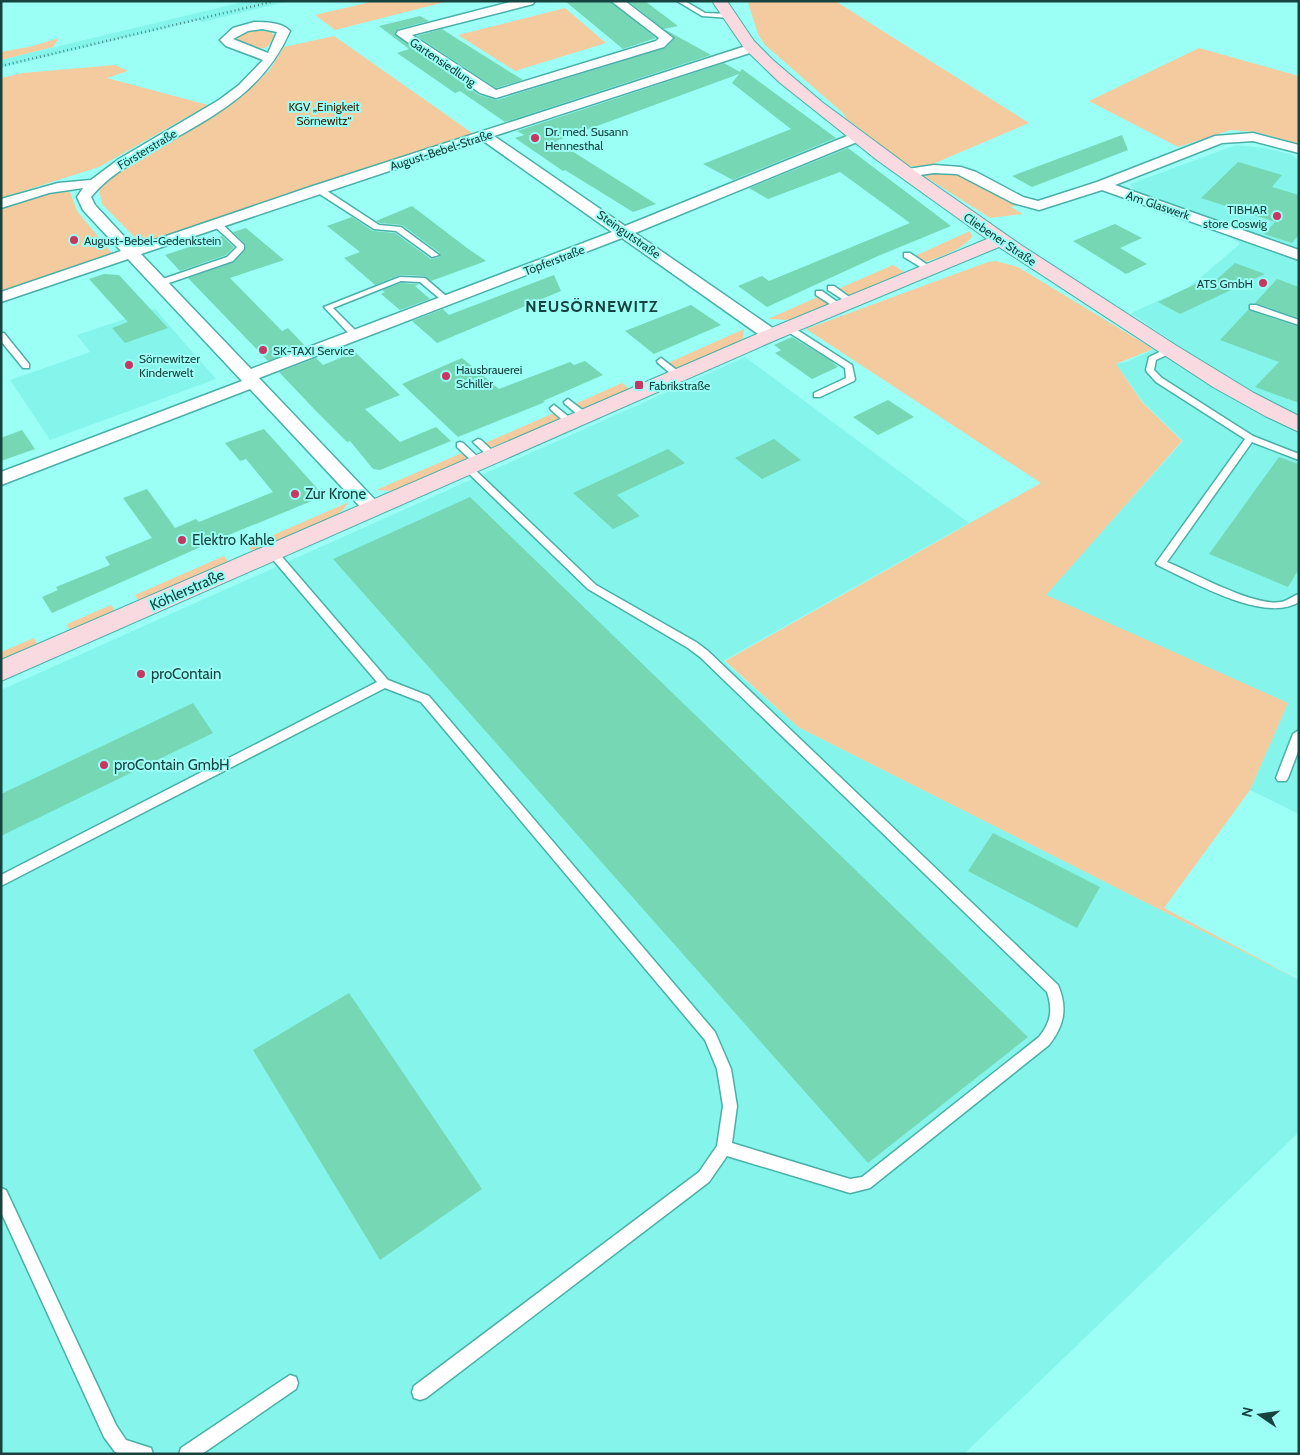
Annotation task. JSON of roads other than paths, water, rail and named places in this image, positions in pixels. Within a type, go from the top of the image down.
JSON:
[{"type":"street","name":"Gartensiedlung","points":[[529,1],[402,34],[485,90],[496,94],[660,44],[667,38],[617,1]]},
{"type":"street","name":"Cliebener Straße","points":[[719,1],[752,48],[789,82],[857,137],[906,173],[1000,240],[1170,350],[1240,394],[1299,425]]},
{"type":"street","points":[[497,9],[512,18]]},
{"type":"street","name":"August-Bebel-Straße","points":[[131,252],[752,48]]},
{"type":"street","name":"Försterstraße","points":[[93,184],[121,164],[208,112],[247,85],[260,74],[270,58]]},
{"type":"street","points":[[565,59],[619,92]]},
{"type":"street","name":"Steingutstraße","points":[[485,136],[625,232],[780,332]]},
{"type":"street","name":"Töpferstraße","points":[[251,379],[356,336],[625,232],[857,137]]},
{"type":"street","name":"Am Glaswerk","points":[[906,173],[926,169],[961,171],[1006,196],[1029,205],[1039,206],[1102,185],[1220,138],[1253,137],[1298,149]]},
{"type":"street","points":[[1,204],[40,190],[70,184],[93,184]]},
{"type":"street","points":[[93,184],[84,197],[88,207],[373,509],[480,457],[575,414],[679,376],[845,304],[1000,240]]},
{"type":"street","name":"Am Glaswerk","points":[[1102,185],[1299,255]]},
{"type":"street","points":[[1,297],[131,252]]},
{"type":"street","points":[[1,479],[251,379]]},
{"type":"street","name":"Köhlerstraße","points":[[1,671],[373,509]]},
{"type":"lane","points":[[680,1],[704,15],[730,16]]},
{"type":"lane","points":[[318,189],[376,227],[398,229],[435,255]]},
{"type":"lane","points":[[160,283],[230,259],[241,247],[216,223]]},
{"type":"lane","points":[[907,255],[930,268]]},
{"type":"lane","points":[[356,336],[328,307],[400,279],[422,280],[448,300]]},
{"type":"lane","points":[[830,288],[845,304]]},
{"type":"lane","points":[[819,292],[845,304]]},
{"type":"lane","points":[[1253,307],[1299,323]]},
{"type":"lane","points":[[780,332],[849,367],[851,379],[817,394]]},
{"type":"lane","points":[[1,335],[26,366]]},
{"type":"lane","points":[[1170,350],[1152,359],[1150,370],[1159,380],[1250,438],[1299,457]]},
{"type":"lane","points":[[661,361],[679,376]]},
{"type":"lane","points":[[554,408],[575,414]]},
{"type":"lane","points":[[1250,438],[1161,563],[1251,601],[1272,607],[1289,605],[1299,598]]},
{"type":"lane","points":[[460,445],[480,457],[592,588],[692,644],[704,654],[1053,989],[1060,1007],[1055,1028],[1044,1041],[865,1183],[850,1186],[724,1148]]},
{"type":"lane","points":[[273,553],[384,683],[425,699],[710,1036],[724,1069],[730,1106],[724,1148],[704,1177],[420,1392]]},
{"type":"lane","points":[[1,881],[384,683]]},
{"type":"lane","points":[[1282,778],[1299,734]]},
{"type":"lane","points":[[1,1195],[110,1430],[121,1446],[145,1454]]},
{"type":"lane","points":[[187,1454],[290,1382]]},
{"type":"railway","points":[[1,66],[275,1]]},
{"type":"place","name":"Dr. med. Susann Hennesthal","points":[[535,138]]},
{"type":"place","name":"TIBHAR store Coswig","points":[[1277,216]]},
{"type":"place","name":"August-Bebel-Gedenkstein","points":[[74,240]]},
{"type":"place","name":"ATS GmbH","points":[[1263,283]]},
{"type":"place","name":"SK-TAXI Service","points":[[263,350]]},
{"type":"place","name":"Sörnewitzer Kinderwelt","points":[[129,365]]},
{"type":"place","name":"Hausbrauerei Schiller","points":[[446,376]]},
{"type":"place","name":"Fabrikstraße","points":[[639,385]]},
{"type":"place","name":"Zur Krone","points":[[295,494]]},
{"type":"place","name":"Elektro Kahle","points":[[182,540]]},
{"type":"place","name":"proContain","points":[[141,674]]},
{"type":"place","name":"proContain GmbH","points":[[104,765]]},
{"type":"district","name":"NEUSÖRNEWITZ","points":[[592,306]]},
{"type":"park label","name":"KGV „Einigkeit Sörnewitz“","points":[[324,113]]}]
